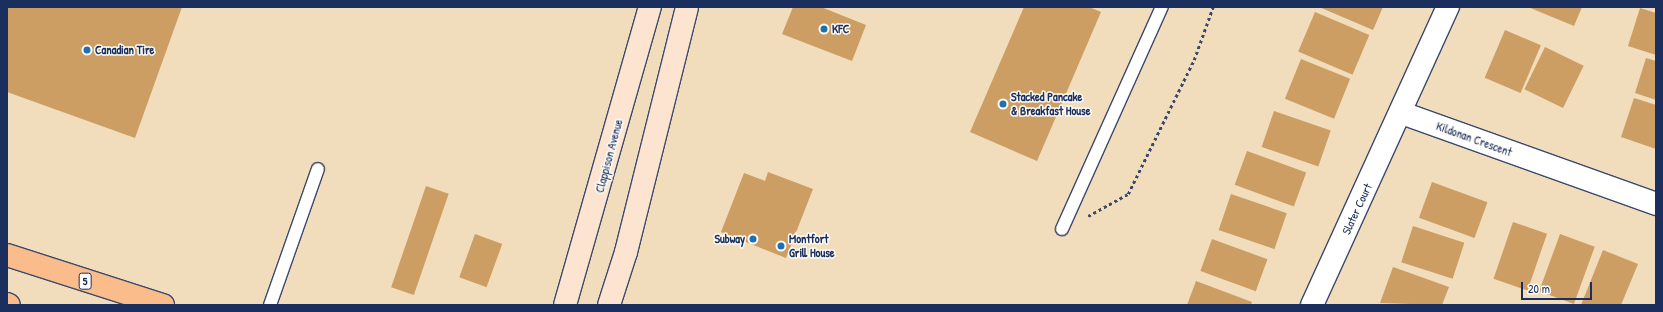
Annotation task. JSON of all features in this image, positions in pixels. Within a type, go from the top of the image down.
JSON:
[{"type":"main road","name":"Clappison Avenue","points":[[565,305],[650,7]]},
{"type":"main road","points":[[609,305],[626,252],[687,7]]},
{"type":"main road","name":"5","points":[[7,255],[163,305]]},
{"type":"street","points":[[1402,113],[1448,7]]},
{"type":"street","name":"Kildonan Crescent","points":[[1402,113],[1656,204]]},
{"type":"street","name":"Slater Court","points":[[1312,305],[1402,113]]},
{"type":"lane","points":[[1062,229],[1162,7]]},
{"type":"lane","points":[[270,305],[318,169]]},
{"type":"path","points":[[1062,229],[1128,194],[1194,60],[1213,7]]},
{"type":"building","name":"Canadian Tire","points":[[7,7],[182,7],[135,138],[7,92]]},
{"type":"building","name":"KFC","points":[[793,7],[821,7],[866,25],[852,61],[782,34]]},
{"type":"building","points":[[1024,7],[1089,7],[1101,12],[1037,161],[970,132]]},
{"type":"building","points":[[1319,7],[1383,7],[1373,30]]},
{"type":"building","points":[[1528,7],[1582,7],[1574,26]]},
{"type":"building","points":[[1640,8],[1656,13],[1656,55],[1628,46]]},
{"type":"building","points":[[1315,12],[1369,35],[1353,75],[1298,52]]},
{"type":"building","points":[[1505,30],[1541,45],[1521,93],[1485,78]]},
{"type":"building","points":[[1545,47],[1584,66],[1563,108],[1524,89]]},
{"type":"building","points":[[1646,58],[1656,61],[1656,100],[1635,93]]},
{"type":"building","points":[[1301,59],[1350,79],[1334,119],[1285,99]]},
{"type":"building","points":[[1634,98],[1656,105],[1656,149],[1621,137]]},
{"type":"building","points":[[1274,111],[1331,131],[1318,166],[1262,147]]},
{"type":"building","points":[[1247,151],[1306,173],[1294,206],[1235,185]]},
{"type":"building","points":[[768,172],[813,189],[786,258],[721,232],[744,173],[765,181]]},
{"type":"building","points":[[1432,182],[1487,202],[1474,238],[1419,218]]},
{"type":"building","points":[[426,186],[449,194],[414,295],[391,287]]},
{"type":"building","points":[[1231,194],[1287,213],[1274,249],[1219,230]]},
{"type":"building","points":[[1513,222],[1547,234],[1528,290],[1493,279]]},
{"type":"building","points":[[1413,226],[1464,243],[1453,279],[1401,262]]},
{"type":"building","points":[[475,234],[502,244],[487,287],[459,277]]},
{"type":"building","points":[[1560,234],[1595,247],[1574,304],[1539,291]]},
{"type":"building","points":[[1212,239],[1267,259],[1256,291],[1200,271]]},
{"type":"building","points":[[1603,250],[1638,264],[1621,305],[1581,305]]},
{"type":"building","points":[[1393,267],[1449,287],[1442,305],[1380,303]]},
{"type":"building","points":[[1196,281],[1252,302],[1251,305],[1187,305]]},
{"type":"place","name":"KFC","points":[[824,29]]},
{"type":"place","name":"Canadian Tire","points":[[87,50]]},
{"type":"place","name":"Stacked Pancake & Breakfast House","points":[[1003,104]]},
{"type":"place","name":"Subway","points":[[753,239]]},
{"type":"place","name":"Montfort Grill House","points":[[781,246]]}]
